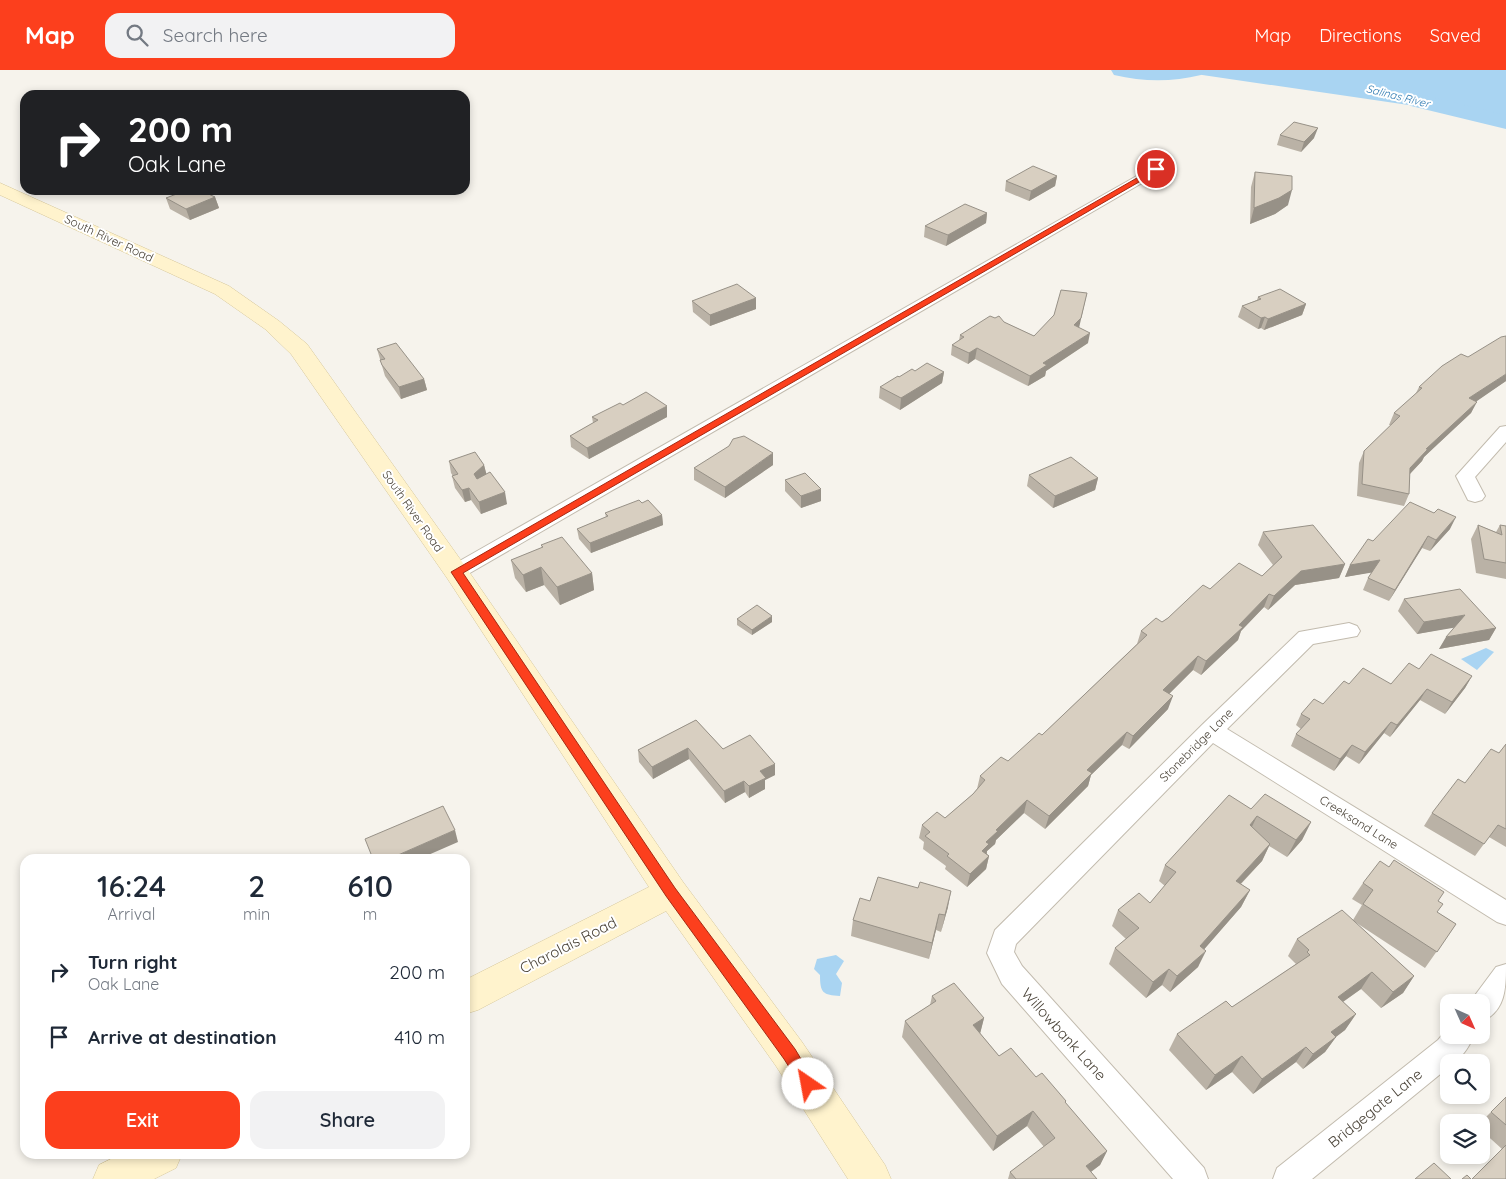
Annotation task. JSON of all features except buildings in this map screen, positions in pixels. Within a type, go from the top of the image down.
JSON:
[{"type":"main road","name":"South River Road","points":[[3,191],[222,290],[272,325],[299,349],[456,572],[670,892],[789,1054],[866,1177]]},
{"type":"main road","name":"Charolais Road","points":[[470,995],[670,892]]},
{"type":"main road","points":[[113,1179],[152,1159]]},
{"type":"street","points":[[456,572],[1156,169]]},
{"type":"street","points":[[1475,496],[1465,476],[1506,431]]},
{"type":"street","name":"Stonebridge Lane","points":[[1057,885],[1307,636],[1349,631]]},
{"type":"street","name":"Creeksand Lane","points":[[1211,730],[1506,914]]},
{"type":"street","name":"Willowbank Lane","points":[[1057,885],[1004,938],[1000,953],[1012,975],[1192,1179]]},
{"type":"street","points":[[1490,997],[1506,976]]},
{"type":"street","name":"Bridgegate Lane","points":[[1288,1179],[1448,1050],[1453,1044]]},
{"type":"water","points":[[1122,70],[1506,70],[1506,122],[1470,114],[1182,72],[1164,75]]},
{"type":"water","points":[[1486,648],[1494,652],[1477,670],[1461,659]]},
{"type":"water","points":[[836,955],[844,961],[836,974],[842,983],[840,996],[824,992],[821,986],[820,975],[814,969],[817,959]]},
{"type":"waterway","name":"Salinas River","points":[[1122,70],[1164,75],[1193,70]]},
{"type":"waterway","name":"Salinas River","points":[[1419,101],[1506,122]]},
{"type":"route","points":[[808,1084],[789,1054],[670,892],[456,572],[1156,169]]}]
